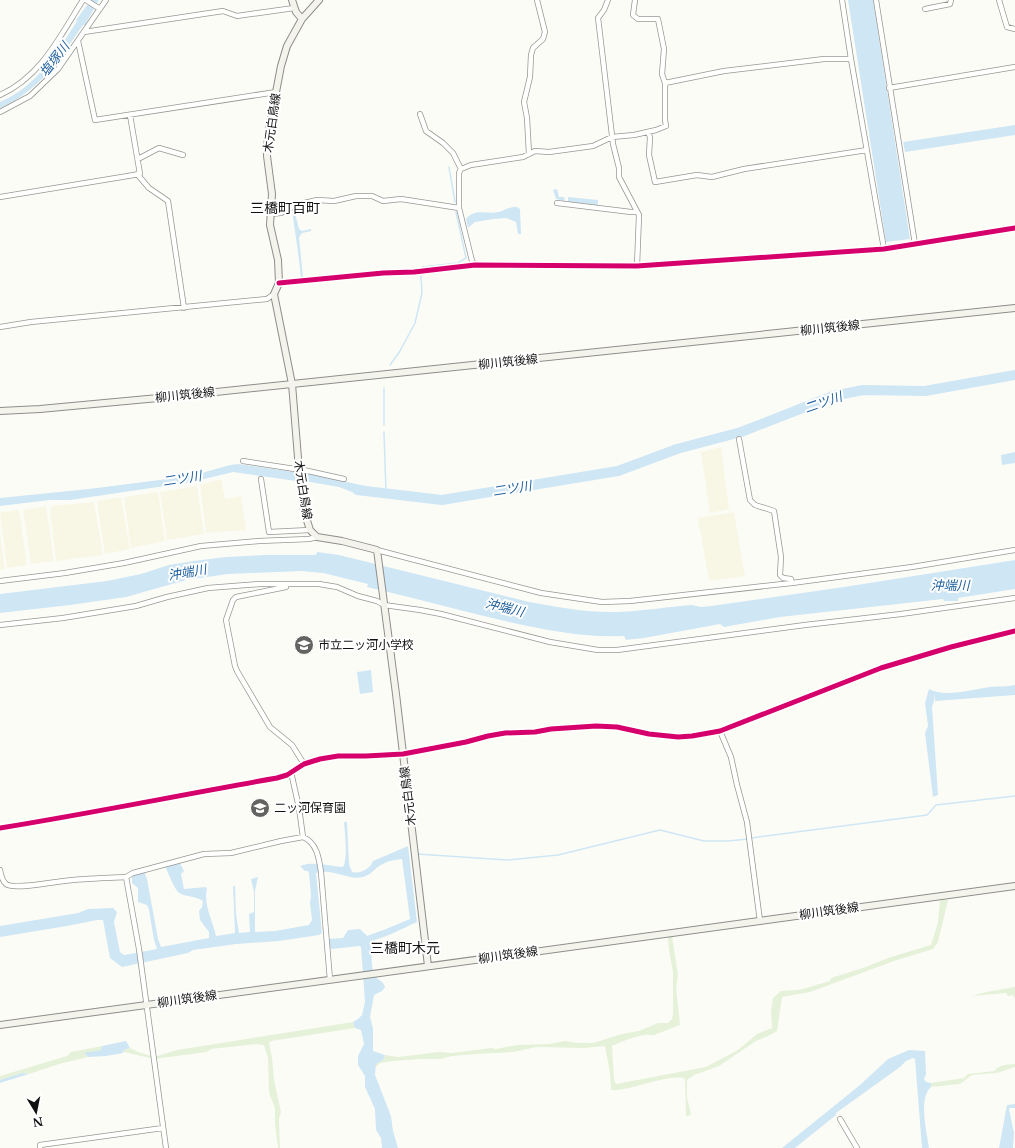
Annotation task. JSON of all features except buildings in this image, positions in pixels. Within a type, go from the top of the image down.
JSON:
[{"type":"main road","points":[[292,0],[294,8],[302,19]]},
{"type":"main road","name":"木元白鳥線","points":[[317,537],[310,530],[304,511],[292,384],[274,294],[279,283],[278,260],[270,225],[272,194],[268,167],[268,134],[281,66],[287,46],[302,19],[319,0]]},
{"type":"main road","name":"柳川筑後線","points":[[0,411],[40,409],[292,384],[1015,308]]},
{"type":"main road","points":[[317,537],[342,541],[377,553]]},
{"type":"main road","name":"木元白鳥線","points":[[377,553],[428,966]]},
{"type":"main road","name":"柳川筑後線","points":[[0,1025],[363,976],[670,932],[1015,886]]},
{"type":"street","points":[[0,95],[24,81],[38,69],[85,0],[100,9]]},
{"type":"street","points":[[0,112],[30,96],[58,69],[106,0]]},
{"type":"street","points":[[529,154],[528,118],[524,102],[530,77],[533,48],[543,39],[545,32],[537,0]]},
{"type":"street","points":[[608,0],[604,10],[598,18],[612,137],[619,168],[619,177],[639,215],[637,266]]},
{"type":"street","points":[[461,169],[471,165],[523,157],[535,151],[549,152],[593,146],[612,137],[648,132],[666,126],[665,83],[662,74],[664,49],[658,19],[638,19],[632,15],[635,0]]},
{"type":"street","points":[[842,0],[884,249]]},
{"type":"street","points":[[876,0],[915,244]]},
{"type":"street","points":[[925,9],[950,4],[951,0]]},
{"type":"street","points":[[999,0],[1007,28],[1015,29]]},
{"type":"street","points":[[84,32],[223,11],[237,16],[294,8]]},
{"type":"street","points":[[78,41],[95,120],[276,92]]},
{"type":"street","points":[[665,83],[724,71],[824,59],[851,59]]},
{"type":"street","points":[[889,88],[1015,67]]},
{"type":"street","points":[[420,114],[426,131],[444,143],[453,154],[461,169],[460,208],[472,261],[475,265]]},
{"type":"street","points":[[0,197],[140,174],[130,115]]},
{"type":"street","points":[[648,132],[650,137],[649,155],[655,182],[697,175],[712,177],[744,169],[867,150]]},
{"type":"street","points":[[138,159],[159,148],[183,155]]},
{"type":"street","points":[[137,174],[149,188],[168,201],[184,308]]},
{"type":"street","points":[[271,214],[281,213],[296,205],[317,200],[334,202],[356,196],[372,196],[383,201],[401,199],[460,208]]},
{"type":"street","points":[[557,203],[637,212]]},
{"type":"street","points":[[279,283],[384,273],[414,272],[475,265],[637,266],[884,249],[1015,228]]},
{"type":"street","points":[[0,327],[31,322],[267,299],[274,294]]},
{"type":"street","points":[[739,439],[750,500],[755,505],[774,511],[781,557],[780,575],[783,578],[791,579],[792,583]]},
{"type":"street","points":[[243,461],[299,469],[344,479]]},
{"type":"street","points":[[261,479],[269,532],[310,530]]},
{"type":"street","points":[[0,581],[64,573],[124,563],[201,546],[259,541],[309,539],[317,537]]},
{"type":"street","points":[[377,553],[541,594],[602,602],[630,601],[792,583],[1015,550]]},
{"type":"street","points":[[0,625],[63,618],[136,606],[167,597],[208,588],[260,584],[319,584],[337,587],[358,596],[441,614],[550,642],[598,650],[611,650],[638,648],[674,641],[902,614],[1015,598]]},
{"type":"street","points":[[297,584],[236,597],[233,600],[226,620],[237,671],[270,727],[292,745],[303,765]]},
{"type":"street","points":[[0,828],[277,778],[287,775],[303,765],[320,759],[338,756],[403,754],[505,733],[534,732],[581,726],[617,727],[649,734],[678,736],[692,736],[720,731],[888,666],[951,647],[1015,631]]},
{"type":"street","points":[[720,731],[730,756],[736,785],[746,816],[760,921]]},
{"type":"street","points":[[293,771],[303,837]]},
{"type":"street","points":[[0,870],[3,881],[7,885],[13,886],[126,877],[133,872],[204,854],[231,854],[303,837],[312,843],[319,860],[330,980]]},
{"type":"street","points":[[126,877],[139,950],[166,1148]]},
{"type":"street","points":[[840,1118],[857,1148]]},
{"type":"street","points":[[40,1148],[40,1145],[164,1128]]},
{"type":"green space","points":[[721,447],[729,509],[710,513],[701,452]]},
{"type":"green space","points":[[221,479],[225,499],[241,496],[246,530],[206,533],[200,485]]},
{"type":"green space","points":[[197,486],[204,534],[167,540],[160,492]]},
{"type":"green space","points":[[158,492],[165,541],[131,548],[124,497]]},
{"type":"green space","points":[[121,497],[130,549],[105,554],[97,501]]},
{"type":"green space","points":[[94,502],[103,555],[56,561],[50,509],[52,509],[51,506]]},
{"type":"green space","points":[[46,506],[54,561],[31,564],[23,510]]},
{"type":"green space","points":[[19,510],[27,565],[7,568],[0,513]]},
{"type":"green space","points":[[734,512],[745,576],[709,581],[698,518]]},
{"type":"green space","points":[[0,534],[5,569],[0,570]]},
{"type":"green space","points":[[940,900],[948,900],[938,942],[933,949],[894,961],[810,992],[782,997],[777,1031],[756,1041],[719,1066],[694,1075],[687,1080],[687,1097],[691,1114],[687,1117],[685,1079],[670,1078],[619,1090],[611,1090],[610,1073],[605,1046],[584,1048],[536,1047],[514,1052],[452,1056],[441,1059],[393,1061],[380,1063],[376,1067],[376,1064],[383,1060],[385,1055],[399,1057],[438,1052],[452,1053],[491,1048],[496,1049],[517,1045],[550,1044],[565,1041],[593,1043],[622,1034],[639,1031],[658,1023],[668,1023],[672,1019],[673,1014],[673,972],[668,937],[672,936],[678,975],[676,987],[680,1025],[654,1035],[636,1037],[612,1046],[614,1080],[616,1084],[706,1067],[738,1050],[757,1034],[772,1028],[771,1011],[773,998],[781,991],[799,990],[830,981],[831,978],[931,945],[938,922]]},
{"type":"green space","points":[[1015,987],[1015,998],[1013,995],[1008,996],[1006,993],[972,996],[986,992]]},
{"type":"green space","points":[[353,1022],[355,1028],[271,1041],[269,1043],[274,1080],[281,1112],[279,1119],[280,1148],[278,1148],[275,1124],[275,1108],[269,1093],[268,1058],[264,1045],[256,1044],[211,1049],[207,1052],[154,1059],[124,1052],[124,1050],[130,1048],[154,1057],[177,1050]]},
{"type":"green space","points":[[102,1046],[102,1050],[84,1054],[88,1057],[59,1064],[29,1074],[22,1073],[0,1080],[0,1076],[67,1056],[71,1052]]},
{"type":"green space","points":[[1015,1064],[1015,1067],[997,1073],[972,1075],[960,1084],[931,1087],[931,1083],[964,1078],[968,1074],[994,1071],[1001,1066]]},
{"type":"water","name":"塩塚川","points":[[91,0],[99,0],[85,25],[83,25],[48,73],[27,92],[0,108],[0,102],[25,87],[44,68]]},
{"type":"water","points":[[848,0],[873,0],[910,239],[886,242]]},
{"type":"water","points":[[1015,125],[1015,135],[905,152],[903,142]]},
{"type":"water","points":[[557,189],[559,197],[564,197],[565,201],[556,199],[553,190]]},
{"type":"water","points":[[568,197],[598,200],[598,205],[568,202]]},
{"type":"water","points":[[517,207],[520,209],[521,234],[518,234],[516,222],[506,218],[475,222],[468,228],[466,219],[474,213],[493,213]]},
{"type":"water","points":[[294,209],[299,229],[302,231],[311,229],[311,231],[302,233],[299,237],[303,277],[301,278],[292,210]]},
{"type":"water","points":[[1015,452],[1015,463],[1002,465],[1001,455]]},
{"type":"water","points":[[238,464],[294,472],[296,481],[233,472],[192,482],[70,500],[50,500],[0,506],[0,498],[89,489],[191,476]]},
{"type":"water","points":[[302,472],[370,487],[369,495],[352,492],[339,487],[304,481]]},
{"type":"water","name":"沖端川","points":[[317,552],[339,555],[529,602],[596,612],[627,611],[692,605],[701,607],[711,606],[1015,560],[1015,589],[958,598],[958,601],[944,601],[943,599],[780,617],[724,627],[720,624],[626,640],[624,636],[580,635],[523,625],[367,587],[368,584],[323,573],[302,571],[228,574],[186,580],[126,597],[0,613],[0,594],[107,581],[141,574],[169,565],[194,561],[226,557],[265,555],[316,555]]},
{"type":"water","points":[[371,670],[373,692],[360,694],[357,672]]},
{"type":"water","points":[[1015,685],[1015,695],[935,701],[934,693],[932,707],[938,795],[933,797],[925,733],[928,726],[925,703],[929,689],[935,692],[951,693]]},
{"type":"water","points":[[344,822],[347,822],[349,864],[352,872],[365,870],[373,861],[408,846],[417,922],[372,941],[373,972],[376,978],[383,983],[385,987],[382,991],[374,995],[370,1017],[373,1028],[373,1051],[385,1055],[383,1060],[376,1064],[375,1075],[391,1116],[393,1131],[398,1148],[382,1148],[381,1138],[376,1130],[375,1109],[365,1087],[365,1076],[358,1065],[358,1056],[364,1044],[361,1030],[355,1028],[353,1022],[362,1015],[365,1002],[361,947],[332,949],[328,946],[327,939],[343,938],[348,930],[360,929],[367,936],[410,919],[402,859],[393,860],[379,867],[368,875],[357,878],[329,872],[316,873],[322,933],[319,935],[279,941],[236,944],[193,950],[188,953],[122,967],[110,958],[103,920],[0,937],[0,926],[78,913],[88,909],[113,908],[117,912],[114,922],[120,952],[124,955],[157,949],[149,910],[147,905],[138,902],[138,888],[132,883],[132,876],[144,871],[161,947],[209,938],[209,932],[200,920],[199,911],[202,907],[203,901],[198,898],[181,894],[174,886],[165,866],[180,863],[184,871],[181,874],[184,889],[206,887],[207,889],[207,907],[216,936],[235,933],[233,886],[235,886],[236,914],[239,933],[250,932],[249,914],[254,912],[254,892],[251,879],[258,877],[255,891],[255,932],[275,931],[309,925],[312,920],[309,873],[300,866],[316,864],[343,867],[346,852]]},
{"type":"water","points":[[126,1041],[130,1048],[124,1050],[123,1053],[88,1057],[84,1053],[101,1050],[102,1046]]},
{"type":"water","points":[[909,1050],[925,1051],[926,1074],[924,1079],[926,1082],[931,1083],[931,1087],[927,1092],[924,1107],[929,1148],[922,1148],[915,1059],[913,1058],[906,1061],[900,1067],[836,1113],[836,1115],[795,1148],[782,1148],[860,1085],[888,1059]]},
{"type":"water","points":[[22,1073],[29,1074],[0,1083],[0,1080]]},
{"type":"water","points":[[1015,1104],[1015,1108],[1009,1109],[1014,1133],[1013,1148],[999,1148],[1007,1105]]},
{"type":"waterway","points":[[449,167],[455,202]]},
{"type":"waterway","points":[[422,267],[458,263],[466,258],[456,212]]},
{"type":"waterway","points":[[390,365],[400,351],[415,323],[422,293],[421,276]]},
{"type":"waterway","name":"二ツ川","points":[[357,490],[442,500],[618,471],[677,449],[741,432],[833,396],[863,390],[925,391],[1015,375]]},
{"type":"waterway","points":[[384,388],[384,425]]},
{"type":"waterway","points":[[384,432],[386,493]]},
{"type":"waterway","points":[[751,838],[927,815],[936,805],[1015,796]]},
{"type":"waterway","points":[[417,854],[507,860],[558,855],[660,830],[704,841],[748,839]]},
{"type":"cycle path","points":[[279,283],[383,273],[414,272],[475,265],[637,266],[884,249],[1015,228]]},
{"type":"cycle path","points":[[0,828],[277,778],[287,775],[304,764],[320,759],[338,756],[403,754],[505,733],[535,732],[551,729],[596,726],[617,727],[649,734],[678,737],[720,731],[881,668],[951,647],[1015,631]]},
{"type":"place","name":"市立二ッ河小学校","points":[[304,645]]},
{"type":"place","name":"二ッ河保育園","points":[[260,808]]},
{"type":"district","name":"三橋町百町","points":[[285,208]]},
{"type":"district","name":"三橋町木元","points":[[405,948]]}]
